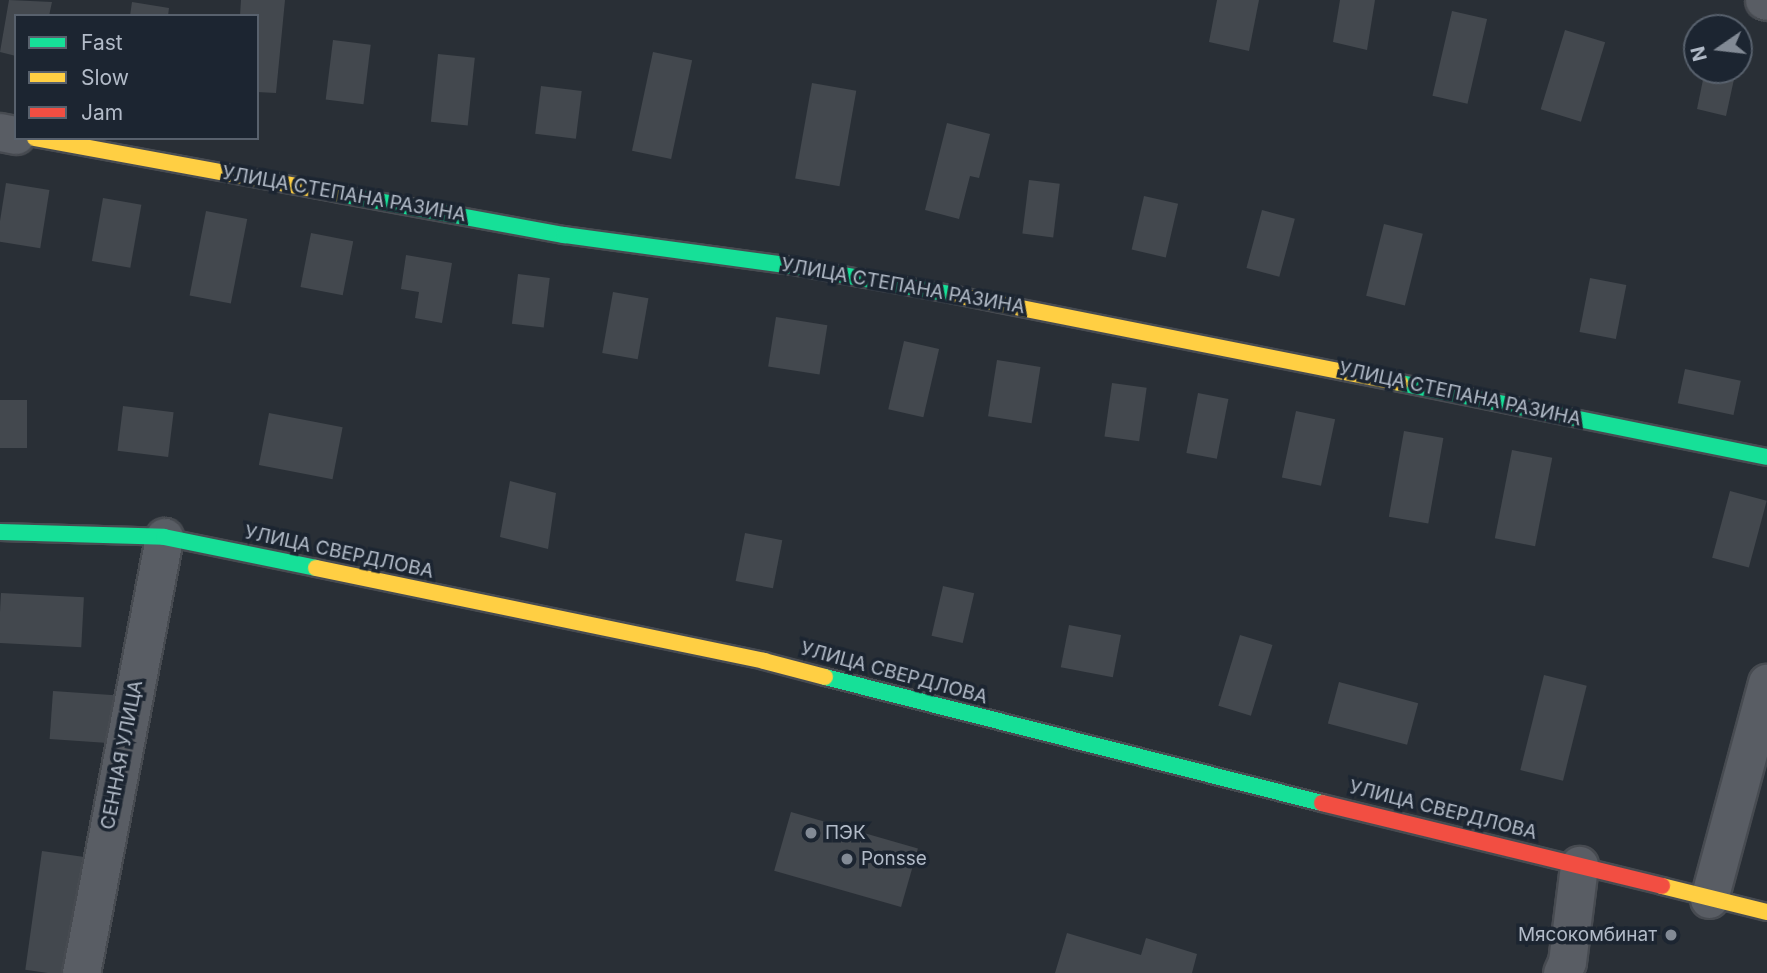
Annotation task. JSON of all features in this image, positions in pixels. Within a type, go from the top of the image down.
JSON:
[{"type":"main road","name":"УЛИЦА СТЕПАНА РАЗИНА","points":[[46,140],[564,235],[787,265],[1081,318],[1767,457]]},
{"type":"main road","name":"УЛИЦА СВЕРДЛОВА","points":[[0,532],[164,537],[764,661],[1151,761],[1767,912]]},
{"type":"street","name":"СЕННАЯ УЛИЦА","points":[[81,973],[164,537]]},
{"type":"street","points":[[1709,899],[1767,682]]},
{"type":"street","points":[[1562,973],[1567,962],[1579,865]]},
{"type":"building","points":[[9,0],[52,2],[49,14],[14,14],[14,56],[0,52]]},
{"type":"building","points":[[241,0],[285,0],[276,93],[259,92],[259,14],[240,14]]},
{"type":"building","points":[[1217,0],[1259,0],[1249,51],[1209,42]]},
{"type":"building","points":[[1340,0],[1375,0],[1367,50],[1333,42]]},
{"type":"building","points":[[132,2],[169,8],[168,14],[130,14]]},
{"type":"building","points":[[1452,11],[1487,19],[1468,104],[1432,96]]},
{"type":"building","points":[[1565,30],[1605,42],[1581,122],[1541,109]]},
{"type":"building","points":[[333,40],[371,45],[363,104],[326,100]]},
{"type":"building","points":[[653,52],[692,60],[671,159],[632,151]]},
{"type":"building","points":[[438,54],[475,58],[468,125],[431,122]]},
{"type":"building","points":[[812,83],[856,91],[839,186],[795,179]]},
{"type":"building","points":[[1702,84],[1733,84],[1726,116],[1697,109]]},
{"type":"building","points":[[541,86],[582,91],[576,139],[535,134]]},
{"type":"building","points":[[947,123],[990,134],[979,178],[970,176],[959,219],[925,210]]},
{"type":"building","points":[[1029,180],[1060,184],[1053,237],[1022,234]]},
{"type":"building","points":[[6,183],[49,190],[40,248],[0,242],[0,221]]},
{"type":"building","points":[[1144,196],[1178,204],[1166,257],[1132,250]]},
{"type":"building","points":[[103,198],[141,205],[130,268],[92,261]]},
{"type":"building","points":[[1262,210],[1295,219],[1279,277],[1246,268]]},
{"type":"building","points":[[206,211],[247,219],[231,303],[190,295]]},
{"type":"building","points":[[1384,224],[1423,234],[1405,305],[1366,296]]},
{"type":"building","points":[[311,233],[353,241],[343,295],[301,287]]},
{"type":"building","points":[[406,255],[452,263],[442,323],[415,318],[419,292],[401,289]]},
{"type":"building","points":[[518,274],[550,278],[544,328],[512,324]]},
{"type":"building","points":[[1590,278],[1626,285],[1616,339],[1580,332]]},
{"type":"building","points":[[613,292],[648,298],[638,359],[602,353]]},
{"type":"building","points":[[776,317],[827,325],[820,375],[768,366]]},
{"type":"building","points":[[904,341],[939,349],[923,417],[888,409]]},
{"type":"building","points":[[997,360],[1040,367],[1032,423],[988,416]]},
{"type":"building","points":[[1685,369],[1741,381],[1733,415],[1678,403]]},
{"type":"building","points":[[1112,383],[1147,388],[1139,441],[1104,436]]},
{"type":"building","points":[[1198,393],[1228,399],[1217,459],[1186,453]]},
{"type":"building","points":[[0,400],[27,400],[27,448],[0,448]]},
{"type":"building","points":[[123,406],[174,412],[168,457],[118,451]]},
{"type":"building","points":[[1296,411],[1335,419],[1321,486],[1282,478]]},
{"type":"building","points":[[269,413],[343,427],[333,479],[259,465]]},
{"type":"building","points":[[1404,431],[1443,438],[1428,524],[1389,517]]},
{"type":"building","points":[[1512,450],[1552,458],[1535,546],[1495,538]]},
{"type":"building","points":[[510,481],[556,493],[548,549],[500,537]]},
{"type":"building","points":[[1730,491],[1767,501],[1749,567],[1712,558]]},
{"type":"building","points":[[745,533],[782,540],[773,588],[736,581]]},
{"type":"building","points":[[943,586],[974,593],[963,643],[932,636]]},
{"type":"building","points":[[1,593],[84,597],[81,647],[0,643]]},
{"type":"building","points":[[1069,625],[1121,635],[1113,677],[1061,667]]},
{"type":"building","points":[[1240,635],[1273,645],[1251,716],[1218,706]]},
{"type":"building","points":[[1544,675],[1587,686],[1563,781],[1520,770]]},
{"type":"building","points":[[1339,682],[1418,703],[1407,745],[1328,724]]},
{"type":"building","points":[[53,691],[115,695],[112,743],[50,739]]},
{"type":"building","name":"Ponsse","points":[[791,812],[918,848],[901,907],[774,871]]},
{"type":"building","points":[[42,851],[83,857],[66,973],[25,970]]},
{"type":"building","points":[[1067,933],[1141,955],[1146,938],[1197,954],[1192,973],[1055,973]]},
{"type":"traffic: fast","points":[[340,194],[564,235],[787,265],[955,295]]},
{"type":"traffic: fast","points":[[1400,383],[1767,457]]},
{"type":"traffic: fast","points":[[0,532],[164,537],[316,568]]},
{"type":"traffic: fast","points":[[825,677],[1322,803]]},
{"type":"traffic: slow","points":[[46,140],[340,194]]},
{"type":"traffic: slow","points":[[955,295],[1400,383]]},
{"type":"traffic: slow","points":[[316,568],[764,661],[825,677]]},
{"type":"traffic: slow","points":[[1662,886],[1767,912]]},
{"type":"traffic: jam","points":[[1322,803],[1662,886]]},
{"type":"place","name":"ПЭК","points":[[811,833]]},
{"type":"place","name":"Ponsse","points":[[847,859]]},
{"type":"place","name":"Мясокомбинат","points":[[1671,935]]}]
